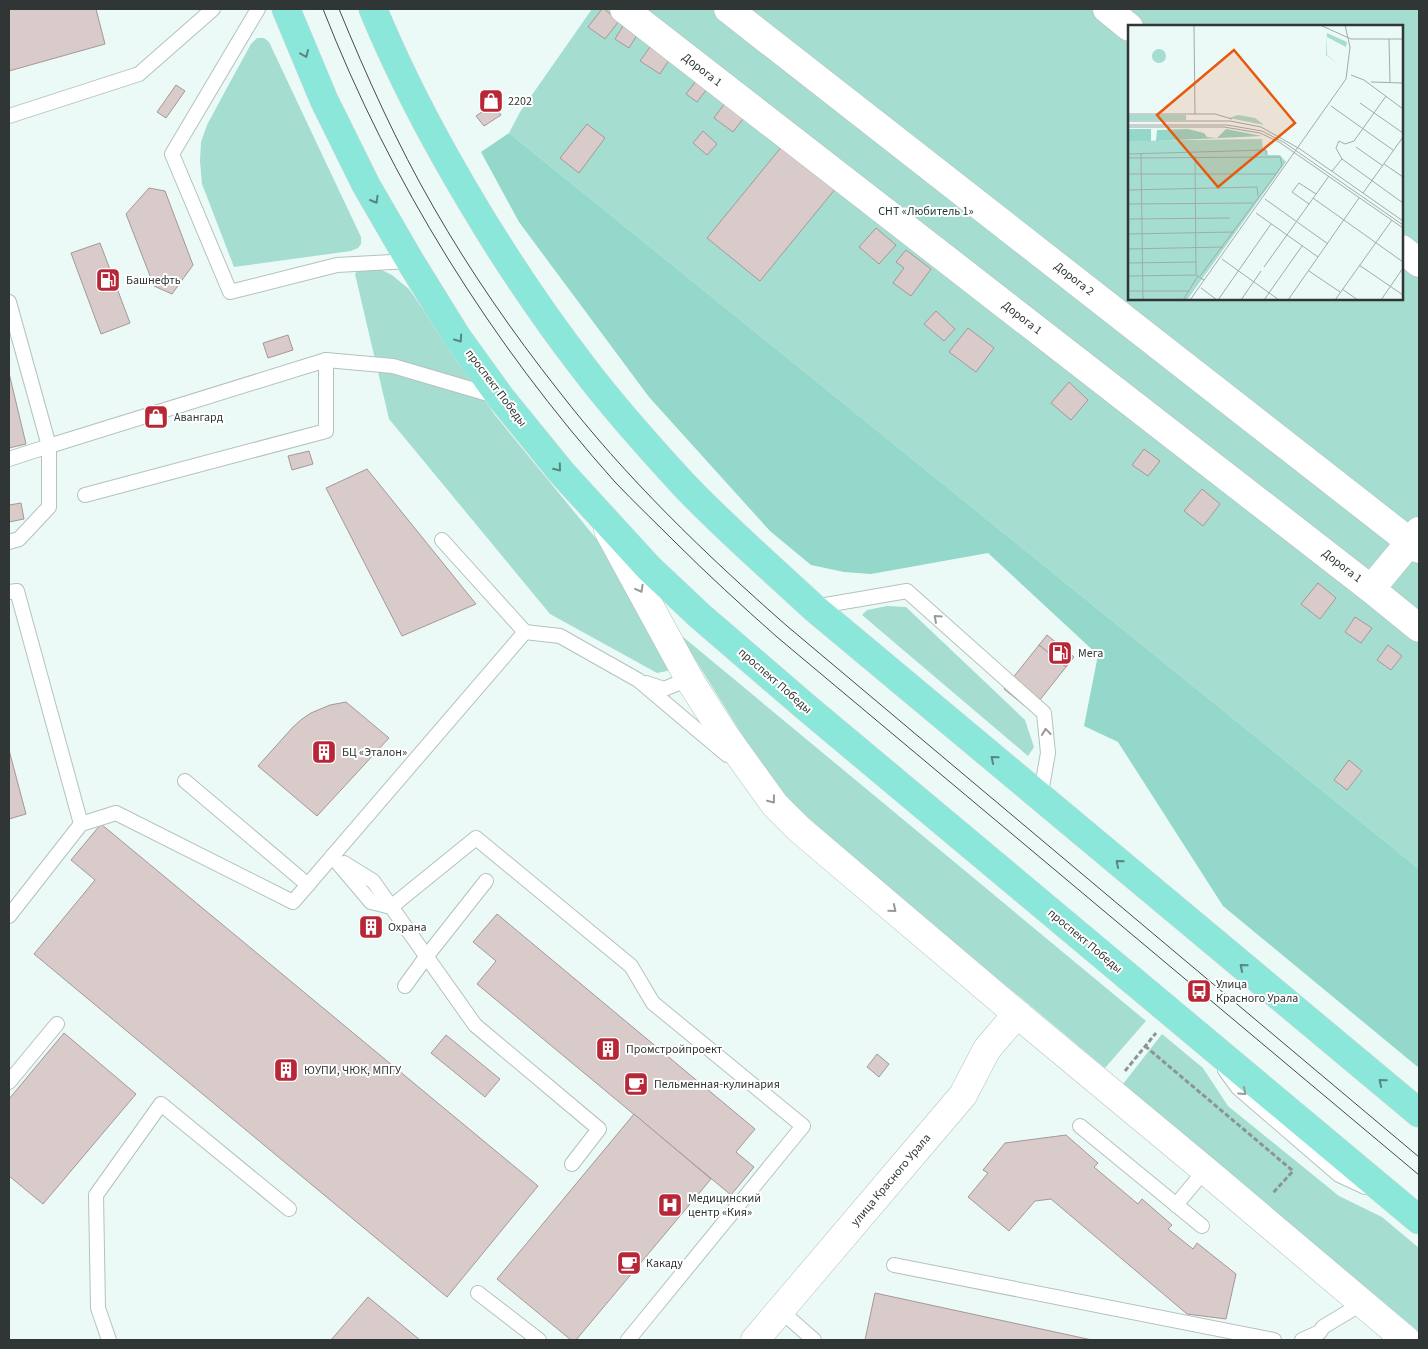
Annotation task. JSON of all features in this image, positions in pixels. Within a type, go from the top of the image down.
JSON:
[{"type":"main road","name":"проспект Победы","points":[[286,9],[324,100],[366,185],[410,261],[458,337],[501,398],[562,473],[648,568],[707,623],[806,708],[1419,1220]]},
{"type":"main road","points":[[374,9],[389,47],[421,113],[476,212],[528,293],[583,368],[686,486],[734,534],[813,607],[1419,1113]]},
{"type":"street","name":"Дорога 1","points":[[624,9],[1372,589],[1419,628]]},
{"type":"street","name":"Дорога 2","points":[[728,9],[1416,541]]},
{"type":"street","points":[[1106,9],[1128,26]]},
{"type":"street","points":[[1403,250],[1419,264]]},
{"type":"street","points":[[600,515],[692,684],[726,737],[775,805],[799,828],[1017,1014],[1406,1340]]},
{"type":"street","points":[[1372,589],[1416,541]]},
{"type":"street","name":"улица Красного Урала","points":[[756,1340],[963,1095],[987,1049],[1017,1014]]},
{"type":"lane","points":[[9,116],[139,74],[213,9]]},
{"type":"lane","points":[[258,9],[172,154],[230,292],[337,266],[410,261]]},
{"type":"lane","points":[[9,302],[49,446],[48,507],[20,539],[9,542]]},
{"type":"lane","points":[[85,495],[326,431],[326,360]]},
{"type":"lane","points":[[9,459],[326,360],[393,366],[501,398]]},
{"type":"lane","points":[[442,540],[525,632],[560,636],[638,680],[664,689],[681,682],[692,684]]},
{"type":"lane","points":[[9,592],[17,591],[81,824]]},
{"type":"lane","points":[[813,607],[907,591],[1044,713],[1048,753],[1040,798]]},
{"type":"lane","points":[[9,916],[81,824],[116,813],[294,902],[525,632]]},
{"type":"lane","points":[[638,680],[755,778]]},
{"type":"lane","points":[[185,781],[308,885]]},
{"type":"lane","points":[[391,907],[476,838],[631,966],[653,1003],[803,1126],[628,1340]]},
{"type":"lane","points":[[332,856],[371,902],[391,907],[475,1025],[599,1129],[572,1164]]},
{"type":"lane","points":[[405,986],[486,881]]},
{"type":"lane","points":[[9,1082],[57,1024]]},
{"type":"lane","points":[[109,1340],[98,1308],[96,1195],[162,1104],[289,1209]]},
{"type":"lane","points":[[1080,1126],[1202,1226]]},
{"type":"lane","points":[[1176,1205],[1205,1170]]},
{"type":"lane","points":[[894,1265],[1274,1340]]},
{"type":"lane","points":[[478,1293],[539,1340]]},
{"type":"lane","points":[[1302,1340],[1320,1332],[1323,1327],[1363,1304]]},
{"type":"lane","points":[[780,1311],[814,1340]]},
{"type":"path","points":[[1121,1075],[1158,1031]]},
{"type":"path","points":[[1145,1046],[1293,1171],[1256,1213]]},
{"type":"green space","name":"СНТ «Любитель 1»","points":[[592,9],[1419,9],[1419,869],[509,133],[520,112]]},
{"type":"green space","points":[[257,38],[264,38],[269,42],[361,237],[361,244],[358,248],[351,251],[234,267],[202,184],[201,142],[207,125],[229,84],[251,44]]},
{"type":"green space","points":[[509,133],[1419,869],[1419,1068],[1223,906],[1118,742],[1084,726],[1098,655],[988,553],[871,574],[844,572],[811,565],[770,531],[649,397],[519,222],[481,152]]},
{"type":"green space","points":[[363,261],[392,275],[409,289],[495,415],[612,558],[674,664],[667,671],[657,673],[550,614],[389,419],[355,274]]},
{"type":"green space","points":[[887,606],[906,607],[1025,720],[1034,747],[1028,756],[862,615],[867,610]]},
{"type":"green space","points":[[682,636],[1146,1021],[1105,1068],[882,882],[788,800],[767,775]]},
{"type":"green space","points":[[1162,1034],[1203,1068],[1228,1106],[1339,1196],[1382,1217],[1419,1248],[1419,1332],[1123,1084]]},
{"type":"building","points":[[9,9],[96,9],[105,44],[9,71]]},
{"type":"building","points":[[602,9],[619,21],[605,39],[588,27]]},
{"type":"building","points":[[623,26],[637,35],[629,48],[615,39]]},
{"type":"building","points":[[650,47],[669,60],[660,74],[640,61]]},
{"type":"building","points":[[696,81],[707,89],[697,102],[686,94]]},
{"type":"building","points":[[176,85],[185,91],[166,118],[157,112]]},
{"type":"building","points":[[727,100],[746,115],[733,132],[714,118]]},
{"type":"building","points":[[493,104],[501,115],[484,126],[476,116]]},
{"type":"building","points":[[587,124],[605,138],[579,173],[560,158]]},
{"type":"building","points":[[703,131],[717,144],[707,155],[693,143]]},
{"type":"building","points":[[783,145],[836,188],[760,281],[707,238]]},
{"type":"building","points":[[149,188],[165,191],[193,265],[172,294],[154,286],[126,214]]},
{"type":"building","points":[[876,228],[896,245],[879,264],[859,247]]},
{"type":"building","points":[[100,243],[130,323],[101,334],[71,253]]},
{"type":"building","points":[[906,250],[931,269],[911,296],[893,283],[904,268],[896,262]]},
{"type":"building","points":[[936,311],[955,329],[944,341],[924,324]]},
{"type":"building","points":[[968,328],[994,348],[976,372],[949,352]]},
{"type":"building","points":[[288,335],[293,350],[268,358],[263,343]]},
{"type":"building","points":[[9,373],[26,444],[9,448]]},
{"type":"building","points":[[1069,382],[1088,400],[1071,420],[1051,403]]},
{"type":"building","points":[[1144,449],[1160,461],[1148,476],[1132,465]]},
{"type":"building","points":[[309,451],[313,464],[292,470],[288,456]]},
{"type":"building","points":[[367,469],[476,604],[402,636],[326,488]]},
{"type":"building","points":[[1202,489],[1220,504],[1203,526],[1184,511]]},
{"type":"building","points":[[21,503],[24,519],[9,522],[9,505]]},
{"type":"building","points":[[1318,583],[1336,598],[1320,619],[1301,604]]},
{"type":"building","points":[[1355,617],[1372,628],[1361,643],[1345,632]]},
{"type":"building","points":[[1047,635],[1074,657],[1066,667],[1039,645]]},
{"type":"building","points":[[1039,645],[1066,667],[1031,711],[1004,689]]},
{"type":"building","points":[[1388,645],[1402,656],[1391,670],[1377,660]]},
{"type":"building","name":"БЦ «Эталон»","points":[[346,702],[389,738],[317,816],[258,766],[302,719],[330,705]]},
{"type":"building","points":[[9,750],[26,814],[9,819]]},
{"type":"building","points":[[1349,760],[1362,771],[1347,790],[1334,780]]},
{"type":"building","name":"ЮУПИ, ЧЮК, МПГУ","points":[[101,824],[538,1186],[447,1297],[34,954],[95,880],[71,860]]},
{"type":"building","name":"Промстройпроект","points":[[497,914],[755,1129],[736,1152],[754,1167],[731,1195],[477,984],[496,961],[473,942]]},
{"type":"building","name":"Охрана","points":[[370,920],[378,926],[372,934],[364,927]]},
{"type":"building","points":[[64,1033],[136,1094],[43,1204],[9,1176],[9,1099]]},
{"type":"building","points":[[446,1035],[500,1079],[485,1097],[431,1053]]},
{"type":"building","points":[[877,1054],[889,1064],[879,1077],[867,1067]]},
{"type":"building","points":[[634,1114],[711,1179],[576,1340],[571,1340],[497,1279]]},
{"type":"building","points":[[1066,1135],[1098,1163],[1094,1167],[1138,1204],[1142,1199],[1172,1225],[1168,1229],[1193,1249],[1197,1243],[1236,1274],[1226,1319],[1187,1314],[1051,1199],[1035,1201],[1009,1231],[968,1197],[988,1173],[983,1170],[1005,1143]]},
{"type":"building","points":[[875,1293],[1092,1340],[865,1340]]},
{"type":"building","points":[[368,1297],[420,1340],[331,1340]]},
{"type":"tram line","points":[[323,9],[350,74],[380,137],[448,259],[486,317],[527,374],[615,482],[699,566],[777,637],[1419,1175]]},
{"type":"tram line","points":[[339,9],[395,135],[420,184],[462,255],[508,324],[541,368],[584,422],[638,484],[696,543],[787,626],[1419,1157]]},
{"type":"place","name":"2202","points":[[491,101]]},
{"type":"place","name":"Башнефть","points":[[108,280]]},
{"type":"place","name":"Авангард","points":[[156,417]]},
{"type":"place","name":"Мега","points":[[1060,653]]},
{"type":"place","name":"БЦ «Эталон»","points":[[324,752]]},
{"type":"place","name":"Охрана","points":[[371,927]]},
{"type":"place","name":"Улица Красного Урала","points":[[1199,991]]},
{"type":"place","name":"Промстройпроект","points":[[608,1049]]},
{"type":"place","name":"ЮУПИ, ЧЮК, МПГУ","points":[[286,1070]]},
{"type":"place","name":"Пельменная-кулинария","points":[[636,1084]]},
{"type":"place","name":"Медицинский центр «Кия»","points":[[670,1205]]},
{"type":"place","name":"Какаду","points":[[629,1263]]}]
